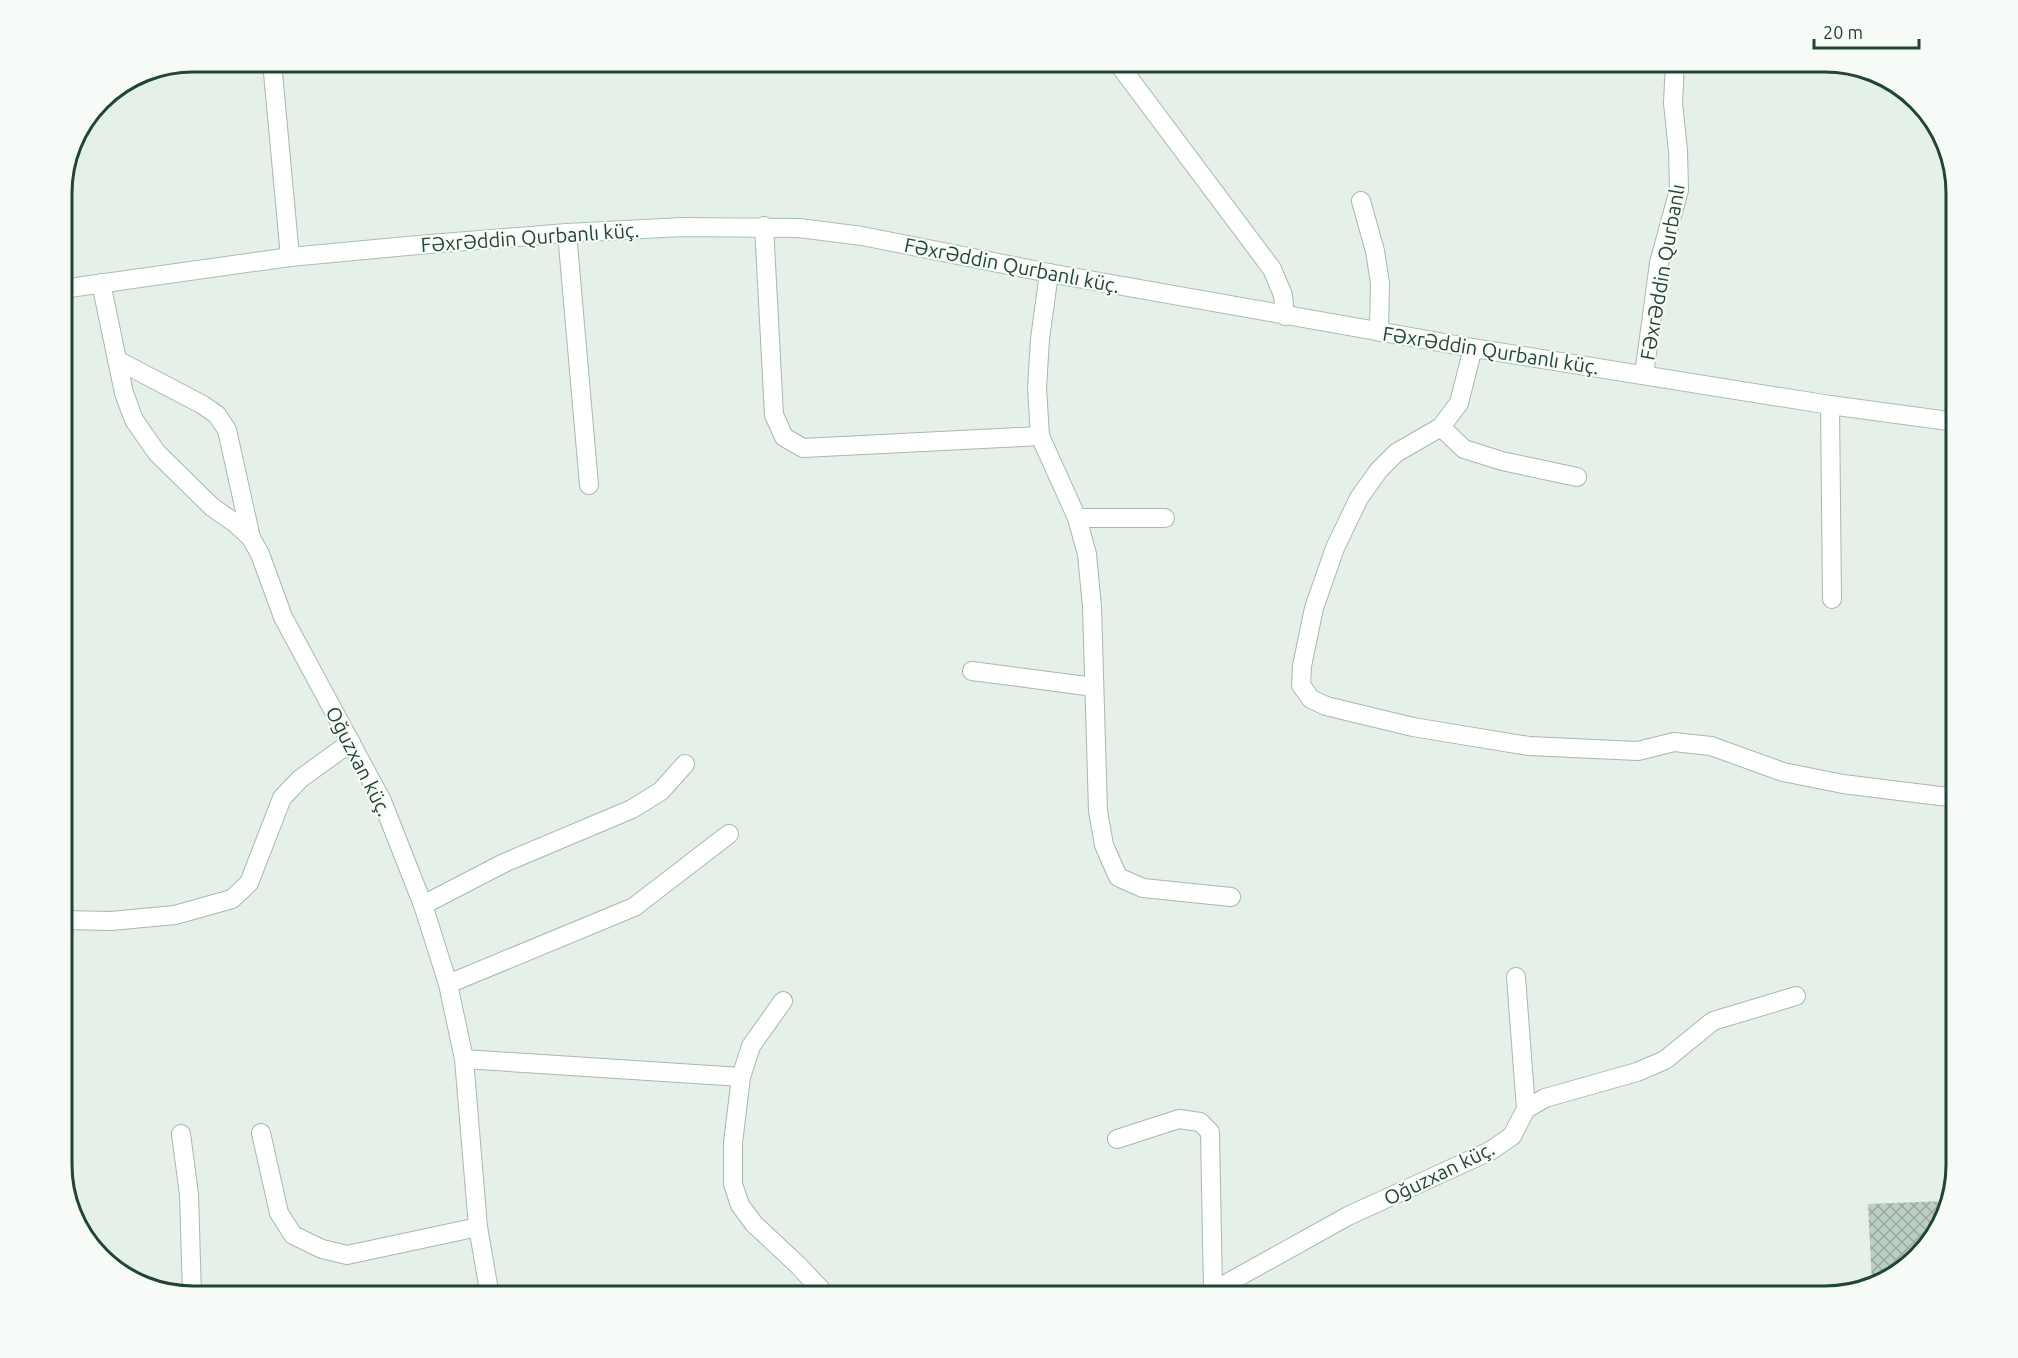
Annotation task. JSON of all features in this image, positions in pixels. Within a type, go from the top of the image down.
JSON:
[{"type":"street","points":[[273,72],[290,257]]},
{"type":"street","points":[[1125,72],[1272,268],[1283,295],[1285,316]]},
{"type":"street","name":"Fəxrəddin Qurbanlı","points":[[1644,375],[1659,263],[1679,189],[1673,103],[1675,72]]},
{"type":"street","points":[[1361,201],[1375,251],[1380,283],[1378,332]]},
{"type":"street","points":[[764,226],[774,415],[784,437],[803,448],[1040,436]]},
{"type":"street","name":"Fəxrəddin Qurbanlı küç.","points":[[72,288],[290,257],[567,233],[682,227],[799,228],[862,236],[1049,273],[1473,348],[1830,405],[1946,421]]},
{"type":"street","points":[[567,233],[589,485]]},
{"type":"street","points":[[1049,273],[1040,339],[1037,388],[1040,436],[1077,518],[1087,554],[1092,607],[1098,811],[1104,844],[1118,878],[1143,888],[1230,897]]},
{"type":"street","name":"Oğuzxan küç.","points":[[101,284],[124,393],[134,420],[157,453],[212,507],[251,538],[260,554],[283,617],[382,801],[423,905],[448,984],[464,1059],[478,1227],[488,1286]]},
{"type":"street","points":[[1473,348],[1459,403],[1441,427],[1396,453],[1379,470],[1359,498],[1335,548],[1314,608],[1302,666],[1301,685],[1311,699],[1326,706],[1413,727],[1528,746],[1638,752],[1674,742],[1712,746],[1783,772],[1843,784],[1946,797]]},
{"type":"street","points":[[117,360],[217,414],[227,430],[251,538]]},
{"type":"street","points":[[1830,405],[1832,599]]},
{"type":"street","points":[[1441,427],[1464,449],[1502,461],[1577,477]]},
{"type":"street","points":[[1077,518],[1165,518]]},
{"type":"street","points":[[972,671],[1094,687]]},
{"type":"street","points":[[72,920],[111,921],[175,915],[232,899],[249,883],[282,798],[300,779],[351,742]]},
{"type":"street","points":[[423,905],[504,863],[632,809],[661,791],[685,764]]},
{"type":"street","points":[[448,984],[634,907],[729,834]]},
{"type":"street","points":[[1516,978],[1526,1109],[1545,1098],[1637,1072],[1665,1060],[1713,1021],[1796,996]]},
{"type":"street","points":[[783,1001],[751,1046],[741,1077],[733,1143],[733,1184],[740,1205],[754,1224],[818,1286]]},
{"type":"street","points":[[464,1059],[741,1077]]},
{"type":"street","name":"Oğuzxan küç.","points":[[1227,1286],[1348,1216],[1490,1151],[1512,1136],[1526,1109]]},
{"type":"street","points":[[1117,1139],[1179,1119],[1200,1122],[1210,1132],[1211,1286]]},
{"type":"street","points":[[261,1133],[279,1213],[293,1235],[322,1249],[347,1255],[478,1227]]},
{"type":"street","points":[[181,1134],[189,1194],[192,1286]]},
{"type":"building","points":[[1941,1201],[1926,1232],[1916,1245],[1892,1266],[1872,1277],[1868,1204]]}]
